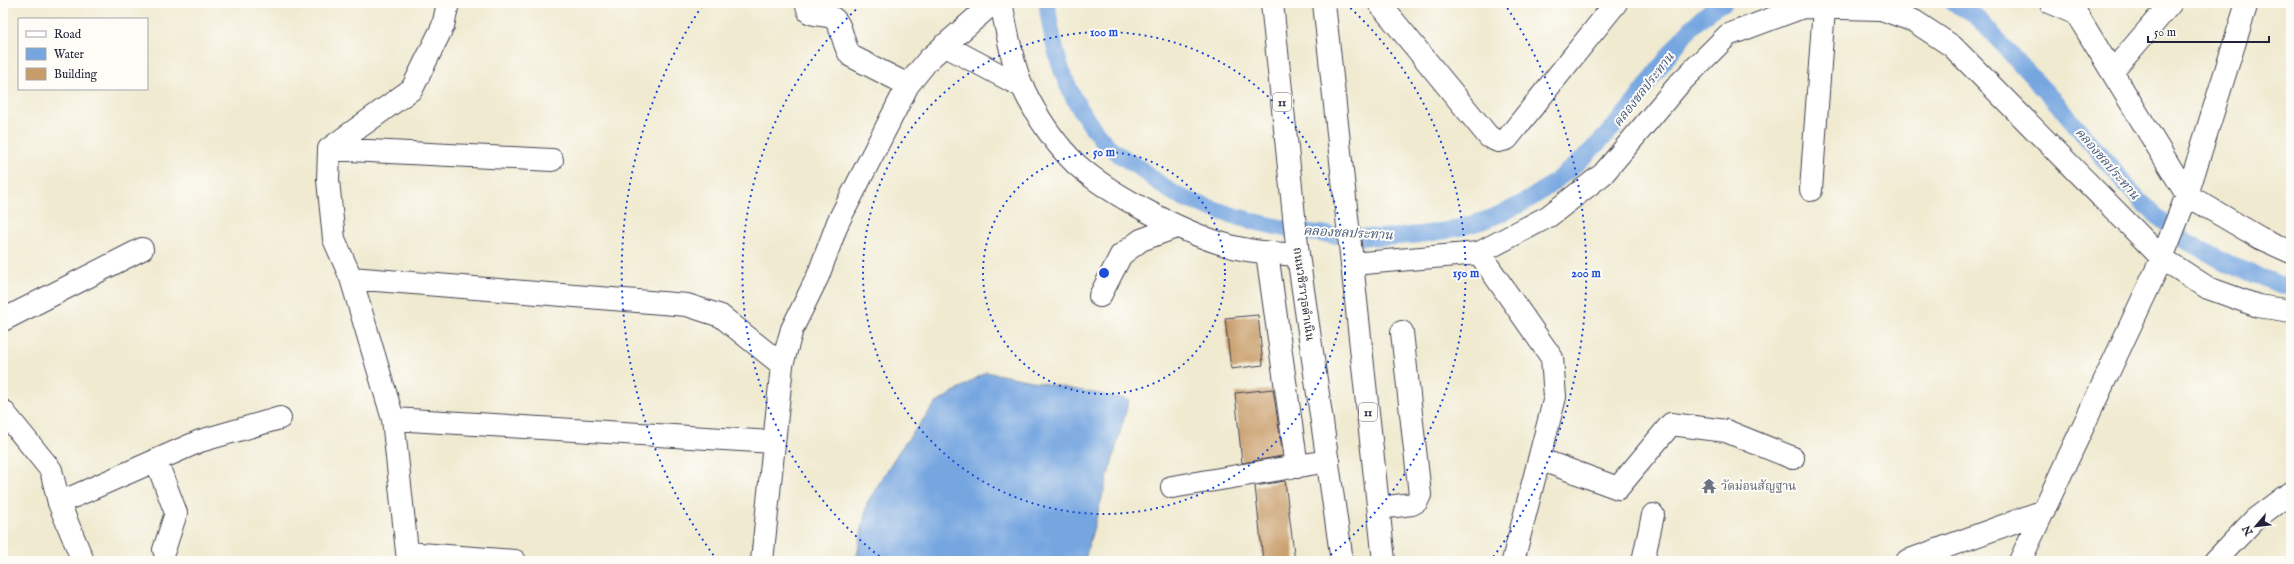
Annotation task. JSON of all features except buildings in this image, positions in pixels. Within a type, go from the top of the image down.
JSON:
[{"type":"street","points":[[330,149],[412,89],[443,26],[448,3]]},
{"type":"street","points":[[806,3],[809,12],[832,18],[839,26],[845,50],[851,56],[908,85]]},
{"type":"street","points":[[762,561],[782,365],[792,329],[818,276],[838,222],[908,85],[929,59],[993,3]]},
{"type":"street","points":[[1001,3],[1023,87],[1043,125],[1077,164],[1115,191],[1176,226],[1224,244],[1267,253],[1298,256]]},
{"type":"street","name":"ถนนวชิราวุธดำเนิน","points":[[1272,3],[1298,256],[1342,561]]},
{"type":"street","name":"11","points":[[1324,3],[1384,561]]},
{"type":"street","points":[[1379,3],[1489,137],[1498,141],[1507,139],[1616,3]]},
{"type":"street","points":[[2051,3],[2073,8],[2187,195],[2260,238],[2291,252]]},
{"type":"street","points":[[2112,72],[2171,3]]},
{"type":"street","points":[[2020,561],[2162,258],[2187,195],[2247,3]]},
{"type":"street","points":[[1352,264],[1479,253],[1549,216],[1603,174],[1679,84],[1728,35],[1803,7],[1881,10],[1914,21],[1952,46],[2162,258],[2208,288],[2258,306],[2291,311]]},
{"type":"street","points":[[1811,190],[1824,8]]},
{"type":"street","points":[[944,45],[1023,87]]},
{"type":"street","points":[[330,149],[552,160]]},
{"type":"street","points":[[330,149],[328,180],[334,239],[351,278],[393,419],[408,557],[516,561]]},
{"type":"street","points":[[1100,296],[1121,255],[1141,240],[1176,226]]},
{"type":"street","points":[[3,320],[142,250]]},
{"type":"street","points":[[1267,253],[1297,467]]},
{"type":"street","points":[[1479,253],[1552,358],[1555,397],[1513,561]]},
{"type":"street","points":[[351,278],[687,305],[721,316],[782,365]]},
{"type":"street","points":[[1378,508],[1412,504],[1420,495],[1402,332]]},
{"type":"street","points":[[3,411],[51,470],[59,502],[83,561]]},
{"type":"street","points":[[59,502],[200,441],[280,418]]},
{"type":"street","points":[[393,419],[773,442]]},
{"type":"street","points":[[1539,459],[1618,488],[1671,424],[1726,431],[1793,458]]},
{"type":"street","points":[[156,460],[176,512],[164,550]]},
{"type":"street","points":[[1172,487],[1328,461]]},
{"type":"street","points":[[2215,561],[2255,519],[2291,492]]},
{"type":"street","points":[[1907,561],[2044,511]]},
{"type":"street","points":[[1643,561],[1653,515]]},
{"type":"water","points":[[986,372],[1129,400],[1086,555],[1086,561],[856,561],[867,503],[899,451],[935,404]]},
{"type":"waterway","name":"คลองชลประทาน","points":[[1047,3],[1050,24],[1059,61],[1072,96],[1082,112],[1110,148],[1165,188],[1186,199],[1247,220],[1289,229],[1334,235],[1378,237],[1423,234],[1466,226],[1507,211],[1543,190],[1580,161],[1613,128],[1633,104],[1686,33],[1711,10],[1724,3]]},
{"type":"waterway","name":"คลองชลประทาน","points":[[1953,3],[1974,14],[2060,107],[2140,201],[2186,241],[2230,265],[2281,285],[2291,286]]},
{"type":"place","name":"วัดม่อนสัญฐาน","points":[[1709,486]]}]
